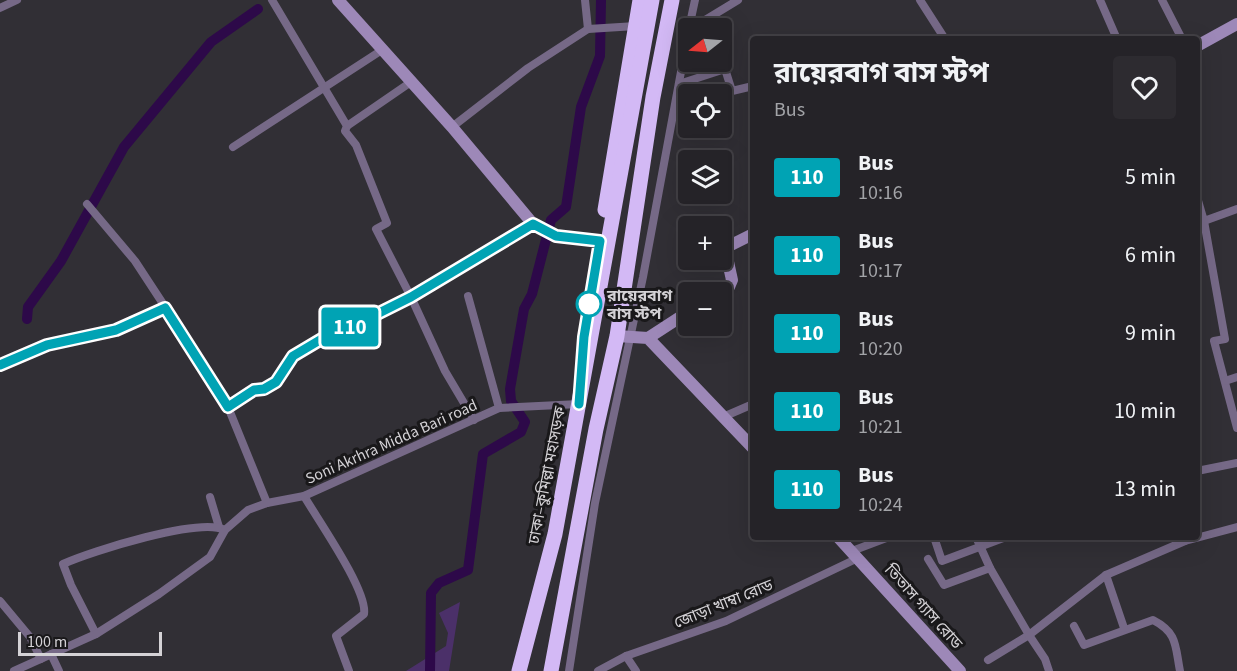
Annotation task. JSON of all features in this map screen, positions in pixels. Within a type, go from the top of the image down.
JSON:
[{"type":"highway","points":[[579,404],[584,337],[600,241],[628,26],[640,0]]},
{"type":"highway","name":"ঢাকা–কুমিল্লা মহাসড়ক","points":[[519,671],[555,534],[652,0]]},
{"type":"highway","points":[[551,671],[596,429],[624,337],[651,108],[672,0]]},
{"type":"street","points":[[0,8],[17,0]]},
{"type":"street","points":[[272,0],[347,126]]},
{"type":"street","points":[[338,0],[452,126],[533,225],[556,236],[600,241]]},
{"type":"street","points":[[585,0],[588,29]]},
{"type":"street","points":[[692,18],[695,0]]},
{"type":"street","points":[[708,18],[738,0]]},
{"type":"street","points":[[920,0],[943,36]]},
{"type":"street","points":[[1100,0],[1116,36]]},
{"type":"street","points":[[1162,0],[1180,36]]},
{"type":"street","points":[[1200,44],[1237,24]]},
{"type":"street","points":[[452,126],[528,68],[588,29],[628,26]]},
{"type":"street","points":[[233,147],[382,50]]},
{"type":"street","points":[[681,72],[679,84],[725,69],[730,84]]},
{"type":"street","points":[[411,81],[347,126],[345,131],[356,145],[387,223],[376,229],[445,371],[474,420]]},
{"type":"street","points":[[732,91],[750,87]]},
{"type":"street","points":[[569,671],[624,337],[678,89]]},
{"type":"street","points":[[91,207],[135,261],[228,407],[267,503]]},
{"type":"street","points":[[1200,207],[1225,339],[1214,341],[1237,428]]},
{"type":"street","points":[[1204,221],[1237,209]]},
{"type":"street","points":[[228,407],[254,390],[264,389],[276,382],[293,356],[330,334],[335,335],[411,297],[533,225]]},
{"type":"street","points":[[731,282],[725,248],[750,236]]},
{"type":"street","points":[[468,296],[500,408]]},
{"type":"street","points":[[0,365],[47,345],[116,330],[165,308]]},
{"type":"street","points":[[624,337],[648,338],[678,318]]},
{"type":"street","points":[[648,338],[750,445]]},
{"type":"street","points":[[1225,381],[1237,377]]},
{"type":"street","name":"Soni Akrhra Midda Bari road","points":[[14,671],[96,634],[159,594],[210,557],[222,528],[248,510],[267,503],[304,496],[500,408],[579,404]]},
{"type":"street","points":[[723,417],[750,405]]},
{"type":"street","points":[[1200,470],[1237,463]]},
{"type":"street","points":[[304,496],[351,574],[366,607],[364,615],[336,636],[349,671]]},
{"type":"street","points":[[96,634],[70,585],[63,564],[125,543],[195,526],[222,528],[210,497]]},
{"type":"street","points":[[1200,535],[1237,527]]},
{"type":"street","name":"তিতাস গ্যাস রোড","points":[[841,540],[956,670]]},
{"type":"street","name":"জোড়া খাম্বা রোড","points":[[598,671],[626,656],[726,621],[883,540]]},
{"type":"street","points":[[935,540],[942,561],[997,540]]},
{"type":"street","points":[[977,540],[990,568],[1045,659],[1049,671]]},
{"type":"street","points":[[988,660],[1029,635],[1106,575],[1182,540]]},
{"type":"street","points":[[928,559],[944,585],[990,568]]},
{"type":"street","points":[[1106,575],[1124,628]]},
{"type":"street","points":[[0,601],[30,637],[41,659]]},
{"type":"street","points":[[1074,626],[1084,645],[1124,628],[1153,620],[1165,626],[1174,636],[1180,671]]},
{"type":"street","points":[[51,654],[59,671]]},
{"type":"street","points":[[626,656],[636,671]]},
{"type":"shaded area","points":[[460,602],[449,671],[406,671],[446,646],[448,633],[439,613]]},
{"type":"waterway","points":[[430,671],[431,593],[439,583],[468,570],[483,454],[521,432],[525,422],[511,401],[510,389],[524,309],[532,294],[551,220],[566,207],[581,107],[600,56],[601,0]]},
{"type":"waterway","points":[[27,319],[28,307],[61,261],[124,147],[211,42],[258,9]]},
{"type":"bus line","name":"110","points":[[0,365],[47,345],[116,330],[165,308],[213,380],[228,407],[254,390],[264,389],[276,382],[286,370],[293,356],[330,334],[335,335],[411,297],[533,224],[556,236],[600,241],[584,337],[579,404]]},
{"type":"place","name":"রায়েরবাগ বাস স্টপ","points":[[589,304]]}]
